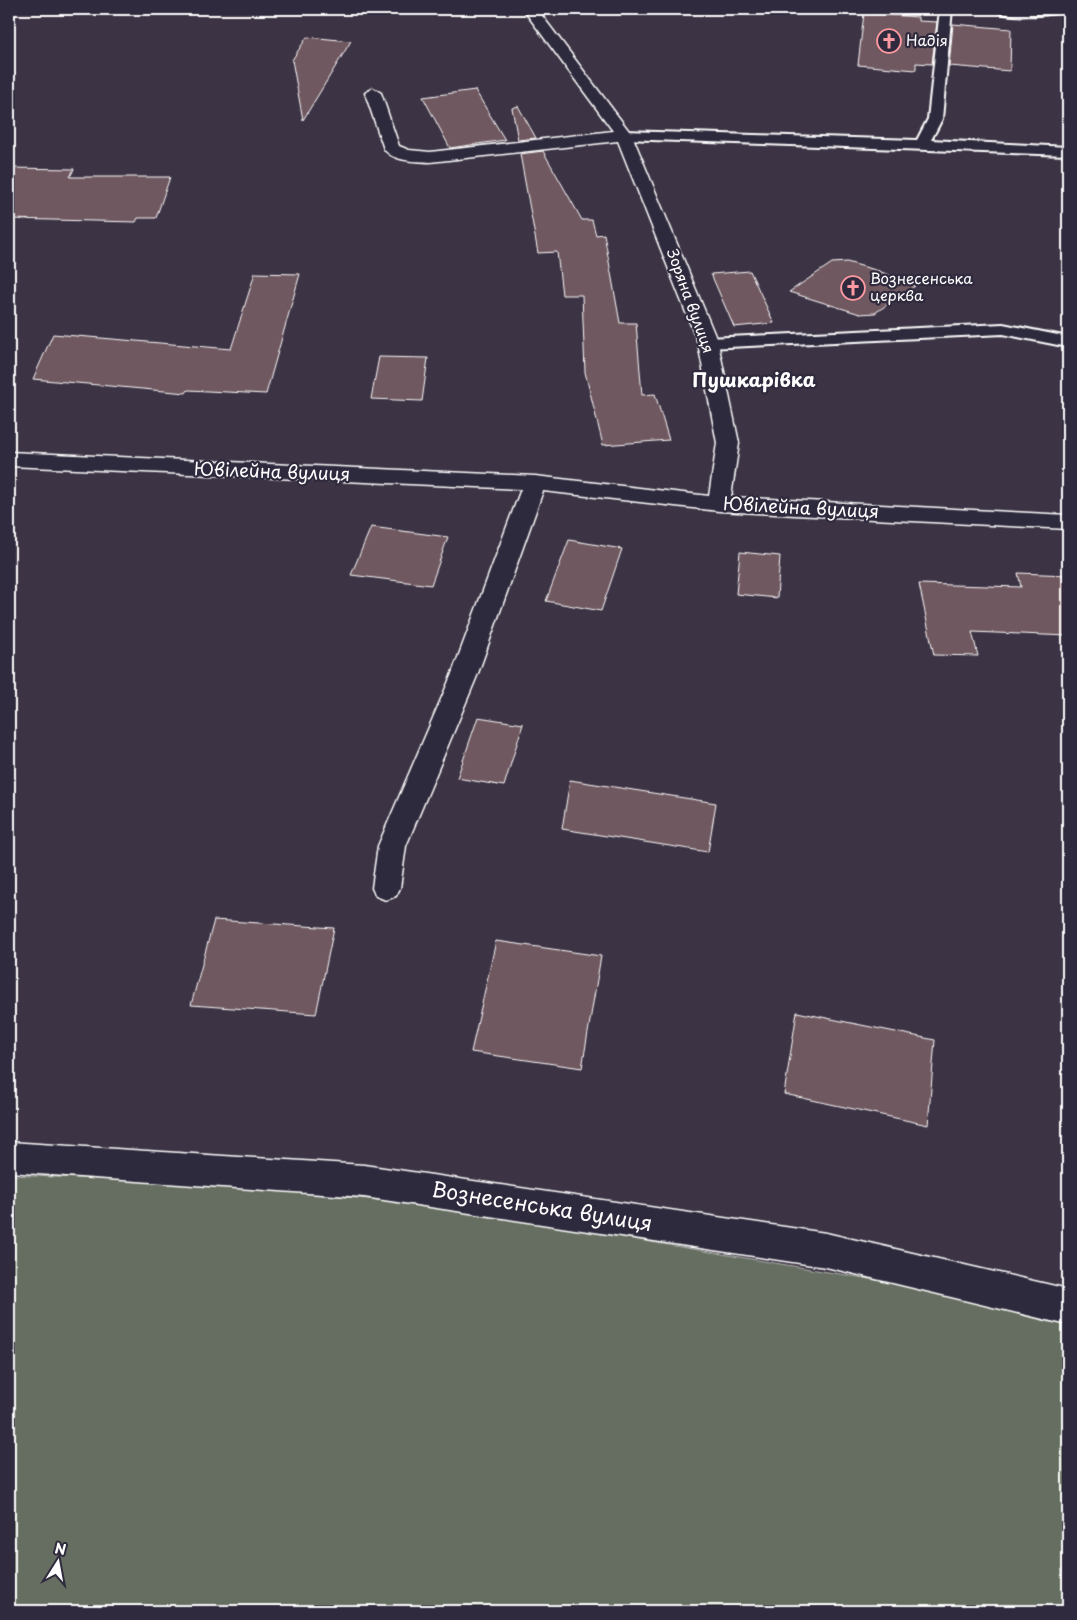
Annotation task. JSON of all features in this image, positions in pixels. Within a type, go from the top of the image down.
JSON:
[{"type":"street","name":"Зоряна вулиця","points":[[530,9],[624,135],[708,343],[728,443],[718,504]]},
{"type":"street","points":[[373,93],[392,149],[406,155],[430,157],[624,135]]},
{"type":"street","name":"Ювілейна вулиця","points":[[9,459],[214,470],[535,483],[718,504],[1068,522]]},
{"type":"street","points":[[386,888],[392,846],[464,676],[535,483]]},
{"type":"street","name":"Вознесенська вулиця","points":[[9,1157],[364,1180],[826,1250],[1068,1307]]},
{"type":"lane","points":[[922,144],[935,119],[946,9]]},
{"type":"lane","points":[[1001,9],[1043,12],[1056,9]]},
{"type":"lane","points":[[624,135],[922,144],[1068,151]]},
{"type":"lane","points":[[708,343],[1003,329],[1068,342]]},
{"type":"green space","points":[[9,1175],[196,1183],[432,1205],[982,1298],[1068,1317],[1068,1611],[9,1611]]},
{"type":"building","name":"Надія","points":[[864,13],[918,17],[918,21],[937,22],[932,64],[916,63],[916,70],[858,65]]},
{"type":"building","points":[[953,24],[1011,29],[1010,71],[949,66]]},
{"type":"building","points":[[307,37],[351,41],[303,120],[292,60]]},
{"type":"building","points":[[475,90],[505,140],[450,148],[423,97]]},
{"type":"building","points":[[518,106],[536,138],[518,140],[512,108]]},
{"type":"building","points":[[543,151],[582,220],[592,220],[596,235],[604,234],[620,323],[636,323],[642,395],[655,394],[669,440],[603,445],[585,372],[582,295],[562,295],[557,252],[538,253],[520,154]]},
{"type":"building","points":[[9,168],[74,169],[70,177],[170,177],[156,218],[138,218],[136,222],[9,219]]},
{"type":"building","name":"Вознесенська церква","points":[[847,262],[879,271],[915,286],[875,313],[860,314],[789,292],[832,263]]},
{"type":"building","points":[[750,271],[774,323],[734,327],[711,274]]},
{"type":"building","points":[[255,273],[300,274],[266,394],[188,390],[186,393],[33,379],[53,334],[231,349]]},
{"type":"building","points":[[379,357],[428,358],[422,401],[371,399]]},
{"type":"building","points":[[371,527],[448,537],[431,585],[351,575]]},
{"type":"building","points":[[569,540],[622,549],[601,611],[546,601]]},
{"type":"building","points":[[740,552],[780,556],[777,598],[736,594]]},
{"type":"building","points":[[1018,573],[1068,575],[1068,636],[972,632],[978,656],[934,655],[919,584],[1021,587]]},
{"type":"building","points":[[478,717],[523,724],[504,786],[457,778]]},
{"type":"building","points":[[570,780],[716,803],[708,852],[562,829]]},
{"type":"building","points":[[214,920],[334,928],[316,1014],[191,1005]]},
{"type":"building","points":[[496,941],[601,956],[582,1068],[471,1052]]},
{"type":"building","points":[[797,1012],[935,1040],[928,1125],[784,1094]]},
{"type":"place","name":"Надія","points":[[889,41]]},
{"type":"place","name":"Вознесенська церква","points":[[853,288]]},
{"type":"district","name":"Пушкарівка","points":[[754,380]]}]
